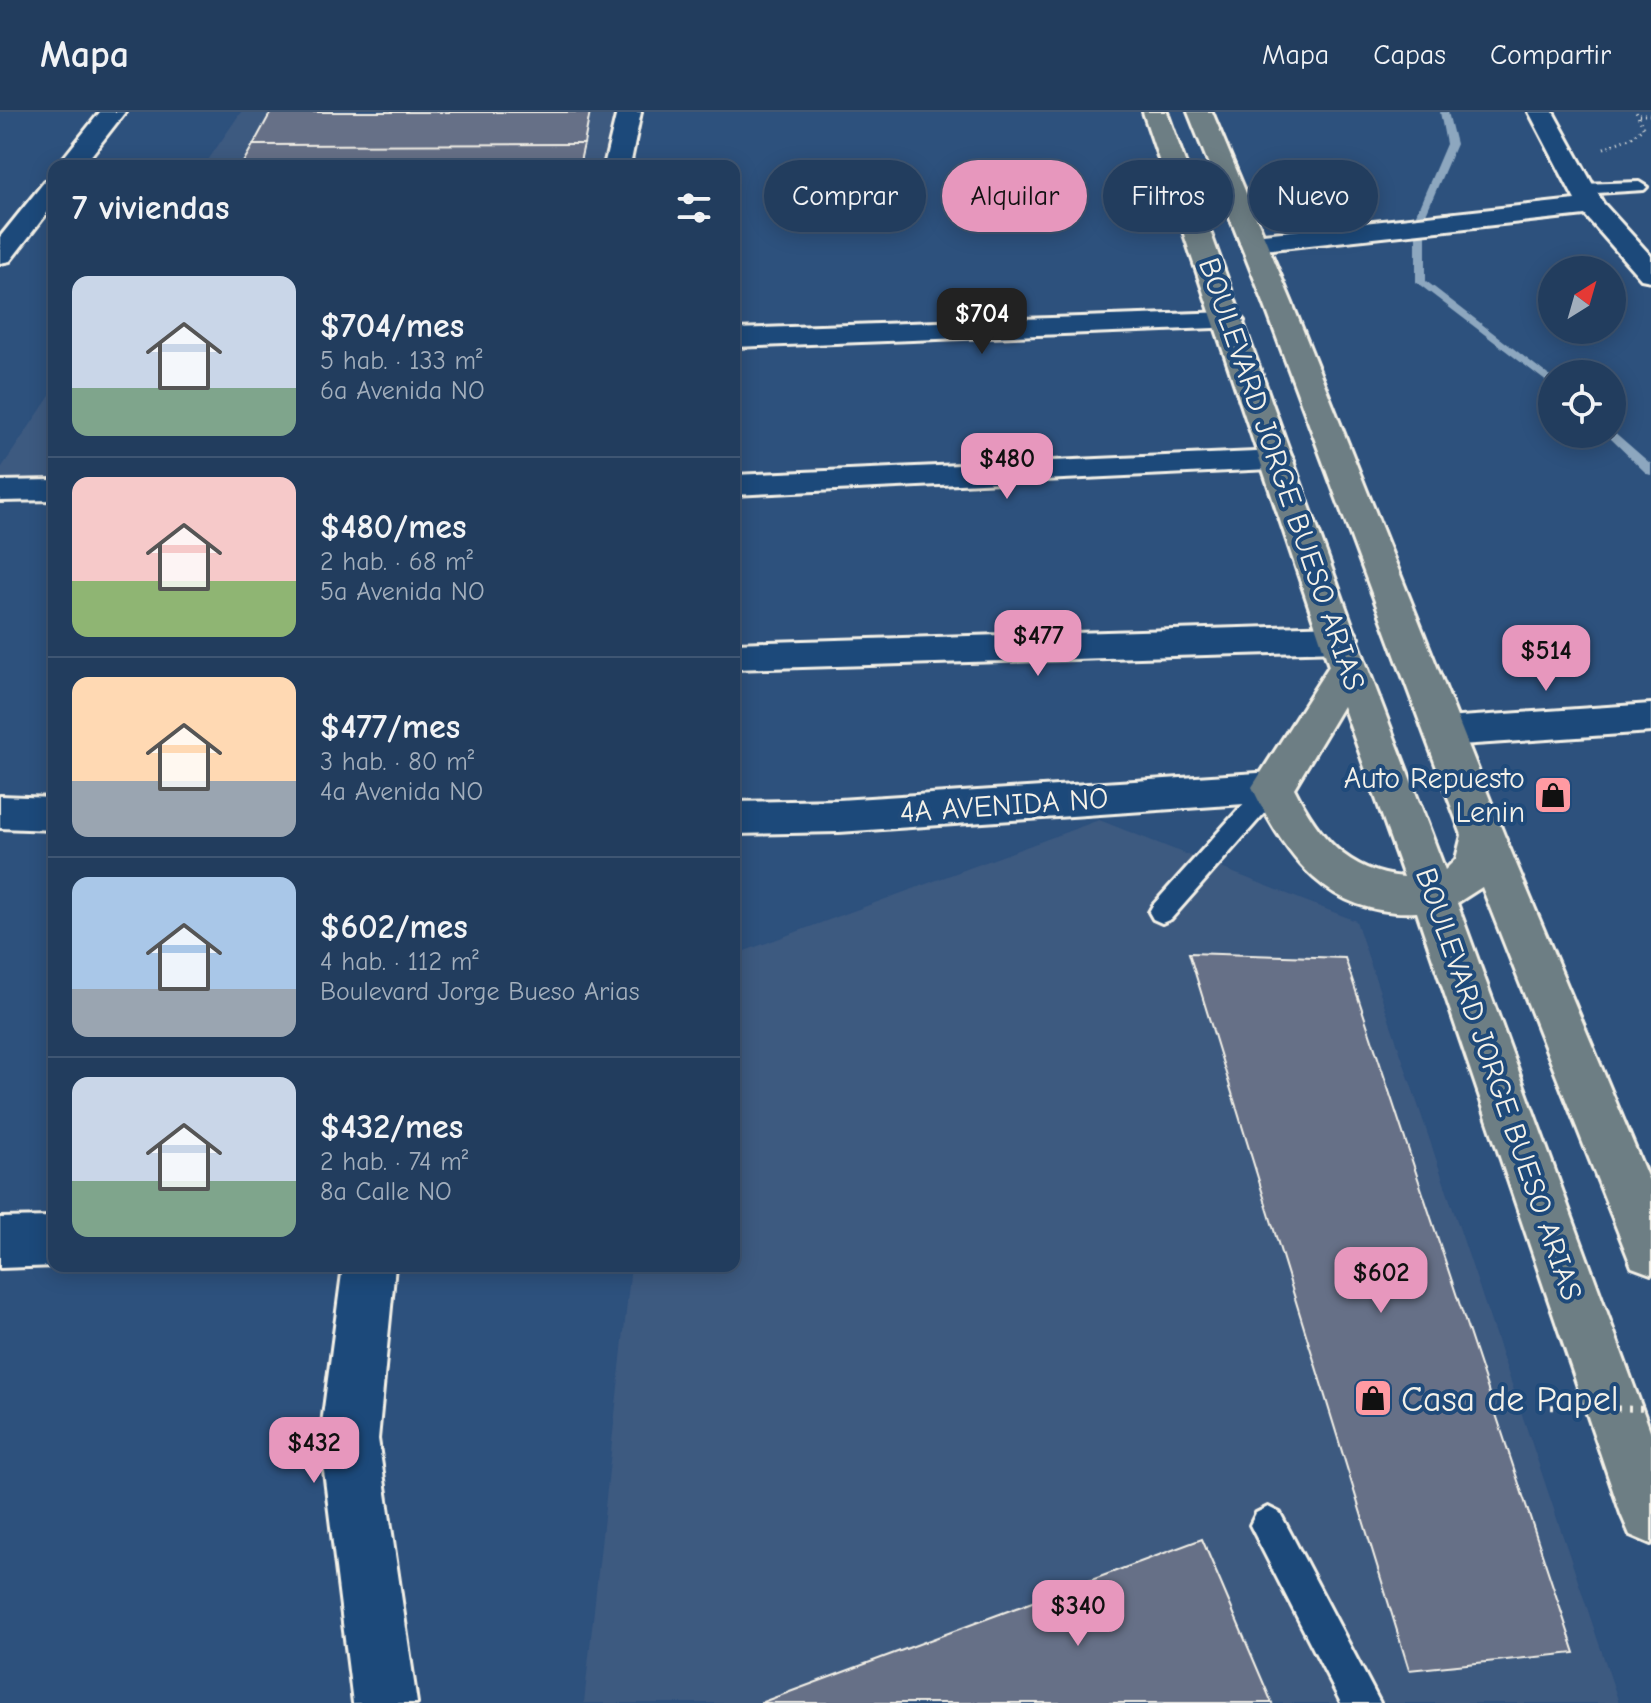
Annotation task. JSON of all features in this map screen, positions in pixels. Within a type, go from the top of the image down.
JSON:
[{"type":"main road","name":"BOULEVARD JORGE BUESO ARIAS","points":[[1155,112],[1651,1514]]},
{"type":"main road","name":"BOULEVARD JORGE BUESO ARIAS","points":[[1200,112],[1254,243],[1483,835],[1651,1249]]},
{"type":"main road","points":[[1344,652],[1273,787],[1284,812],[1311,849],[1340,876],[1387,895],[1432,893],[1463,880],[1474,868],[1483,835]]},
{"type":"street","points":[[75,160],[113,112]]},
{"type":"street","points":[[618,160],[629,112]]},
{"type":"street","points":[[1541,112],[1587,198],[1651,273]]},
{"type":"street","points":[[0,255],[48,195]]},
{"type":"street","points":[[1254,243],[1442,225],[1587,198]]},
{"type":"street","points":[[740,338],[1229,321]]},
{"type":"street","points":[[740,485],[1278,461]]},
{"type":"street","points":[[0,491],[48,490]]},
{"type":"street","points":[[740,656],[1344,652]]},
{"type":"street","points":[[1445,732],[1651,718]]},
{"type":"street","name":"4A AVENIDA NO","points":[[740,818],[839,816],[1273,787]]},
{"type":"street","points":[[0,812],[48,814]]},
{"type":"street","points":[[0,1243],[48,1242]]},
{"type":"street","points":[[368,1272],[349,1439],[385,1703]]},
{"type":"lane","points":[[1587,198],[1639,187]]},
{"type":"lane","points":[[1162,912],[1273,787]]},
{"type":"lane","points":[[1268,1525],[1361,1703]]},
{"type":"path","points":[[1565,159],[1632,137],[1643,127],[1638,114],[1651,115]]},
{"type":"path","points":[[1540,1407],[1651,1409]]},
{"type":"shaded area","points":[[241,112],[618,112],[609,160],[208,160]]},
{"type":"shaded area","points":[[48,399],[48,494],[0,495],[0,470]]},
{"type":"shaded area","points":[[1099,820],[1356,921],[1619,1703],[584,1703],[630,1272],[740,1272],[740,953]]},
{"type":"building","points":[[271,112],[590,112],[584,144],[253,145]]},
{"type":"building","points":[[584,144],[580,160],[244,160],[253,145]]},
{"type":"building","points":[[1189,953],[1345,958],[1575,1653],[1409,1670]]},
{"type":"building","points":[[1202,1539],[1272,1703],[760,1703]]},
{"type":"waterway","points":[[1444,112],[1451,144],[1421,214],[1421,282],[1538,372]]},
{"type":"waterway","points":[[1626,447],[1651,471]]},
{"type":"place","name":"Auto Repuesto Lenin","points":[[1553,795]]},
{"type":"place","name":"Casa de Papel","points":[[1373,1398]]}]
